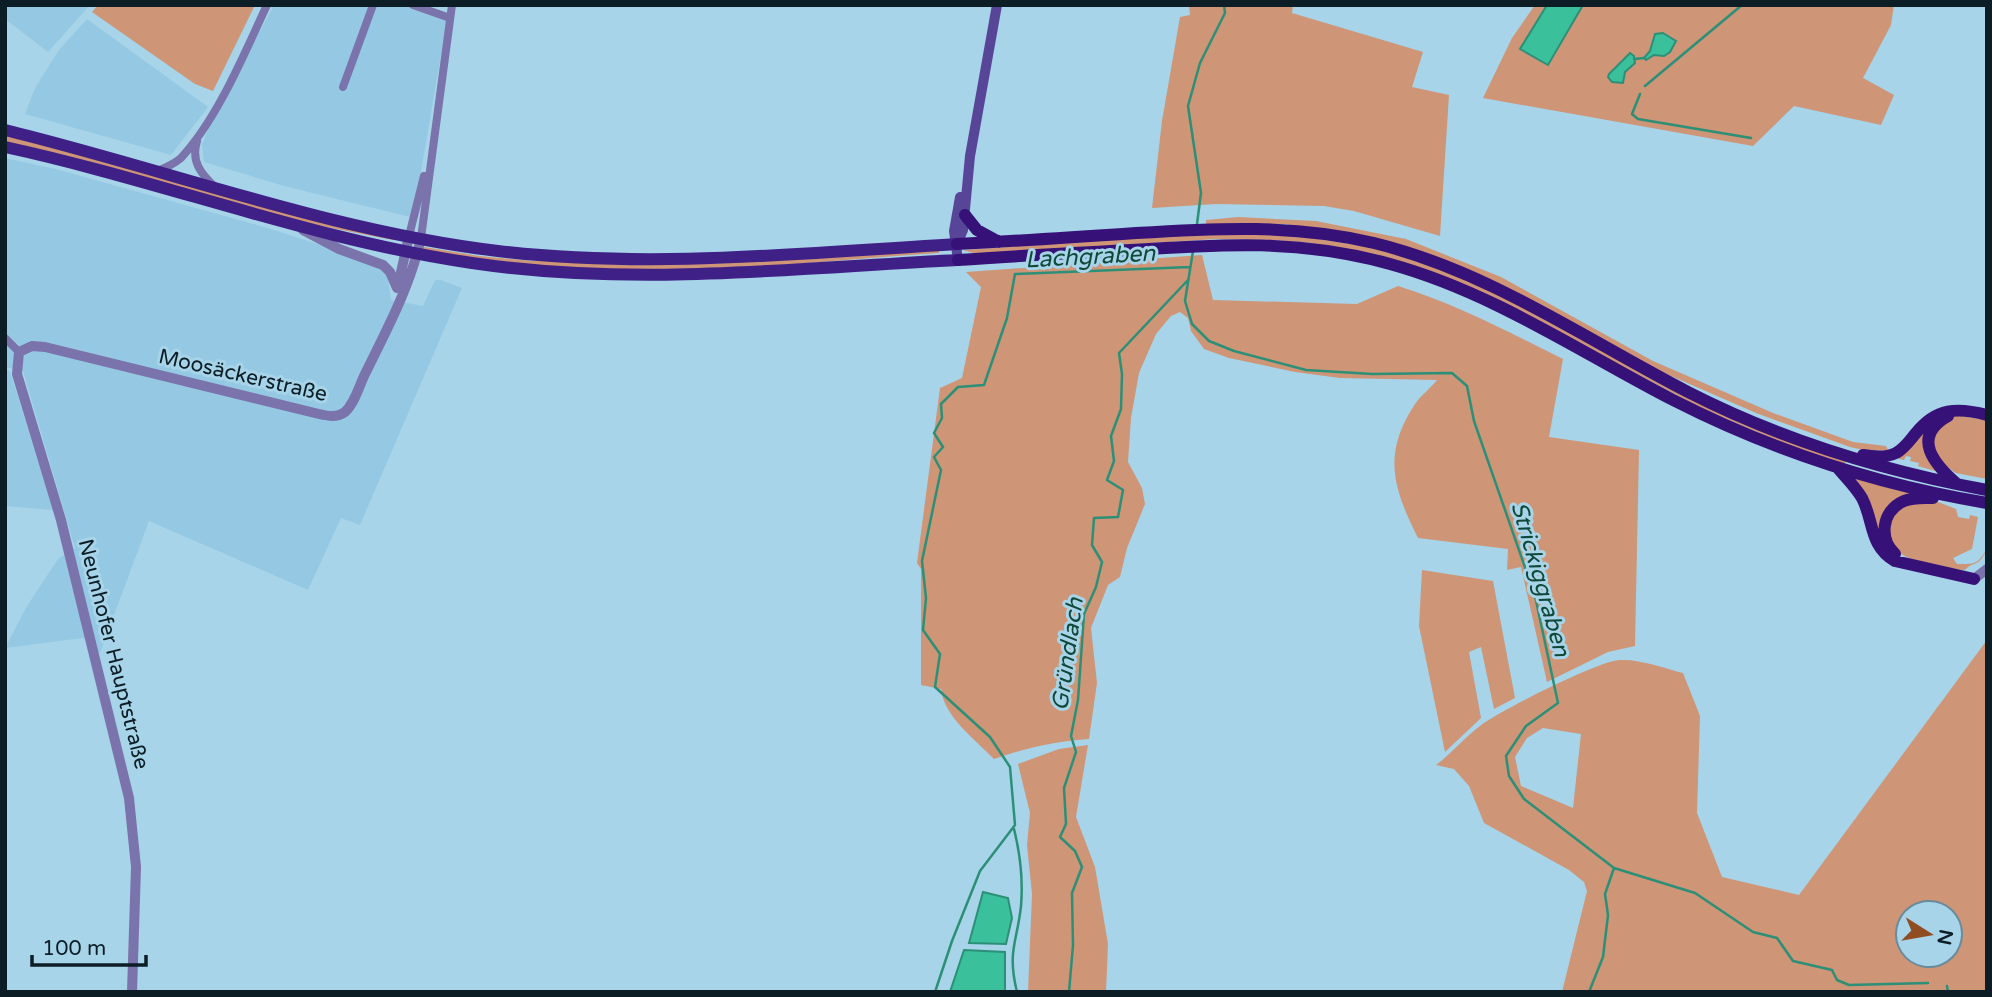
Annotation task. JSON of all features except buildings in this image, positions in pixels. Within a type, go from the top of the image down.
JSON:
[{"type":"highway","points":[[965,215],[977,230],[999,242]]},
{"type":"highway","points":[[957,244],[1186,230],[1267,228],[1375,243],[1422,257],[1514,296],[1690,393],[1763,426],[1987,503]]},
{"type":"highway","points":[[958,260],[1262,243],[1357,255],[1452,285],[1511,312],[1711,419],[1773,444],[1837,467],[1890,482],[1957,491]]},
{"type":"highway","points":[[1835,452],[1875,457],[1894,454],[1932,417],[1940,413],[1957,411],[1987,415]]},
{"type":"highway","points":[[1957,411],[1936,425],[1929,444],[1933,461],[1957,491]]},
{"type":"highway","points":[[1837,467],[1862,498],[1877,545],[1891,558],[1974,579]]},
{"type":"highway","points":[[1911,565],[1888,546],[1884,531],[1894,507],[1906,500],[1957,491],[1987,490]]},
{"type":"main road","points":[[5,146],[293,225],[412,253],[523,270],[636,276],[765,272],[958,260],[955,225],[997,5]]},
{"type":"main road","points":[[5,131],[331,218],[415,237],[516,253],[617,260],[716,258],[957,244]]},
{"type":"main road","points":[[957,244],[963,230],[970,156]]},
{"type":"street","points":[[157,171],[178,161],[199,134],[267,5]]},
{"type":"street","points":[[343,87],[373,5]]},
{"type":"street","points":[[413,5],[450,18]]},
{"type":"street","points":[[412,253],[452,5]]},
{"type":"street","points":[[199,134],[195,146],[196,161],[201,173],[215,187]]},
{"type":"street","points":[[293,225],[339,249],[383,265],[390,272],[397,289]]},
{"type":"street","name":"Moosäckerstraße","points":[[397,308],[397,289],[412,253]]},
{"type":"street","name":"Moosäckerstraße","points":[[19,352],[32,346],[45,347],[333,416],[345,411],[353,401],[404,294],[412,253]]},
{"type":"street","points":[[5,338],[19,352]]},
{"type":"street","name":"Neunhofer Hauptstraße","points":[[19,352],[16,366],[64,532],[129,798],[136,867],[132,992]]},
{"type":"street","points":[[1974,579],[1987,569]]},
{"type":"shaded area","points":[[5,5],[90,5],[48,52],[5,19]]},
{"type":"shaded area","points":[[98,5],[255,5],[213,91],[195,84],[92,12]]},
{"type":"shaded area","points":[[274,5],[405,5],[447,20],[414,212],[410,217],[284,186],[204,162],[202,144],[212,120]]},
{"type":"shaded area","points":[[1189,5],[1293,5],[1292,13],[1423,52],[1412,87],[1449,95],[1440,236],[1354,211],[1324,206],[1216,204],[1152,208],[1162,121],[1180,17],[1190,15]]},
{"type":"shaded area","points":[[1535,5],[1547,5],[1520,49],[1548,65],[1583,5],[1894,5],[1891,25],[1863,78],[1894,95],[1881,125],[1794,106],[1753,146],[1483,98],[1512,38]],"holes":[[[1653,38],[1669,39],[1676,43],[1670,51],[1646,55],[1650,51]]]},
{"type":"shaded area","points":[[1547,5],[1583,5],[1548,65],[1520,49]]},
{"type":"shaded area","points":[[87,19],[208,107],[171,155],[25,114],[35,88],[59,50]]},
{"type":"shaded area","points":[[1663,33],[1676,41],[1670,52],[1664,56],[1654,55],[1646,60],[1644,58],[1650,51],[1655,34]]},
{"type":"shaded area","points":[[1630,53],[1634,56],[1635,63],[1625,72],[1623,83],[1612,82],[1609,74]]},
{"type":"shaded area","points":[[5,135],[394,237],[393,240],[291,220],[5,142]]},
{"type":"shaded area","points":[[5,158],[56,169],[268,228],[376,263],[388,278],[391,300],[423,306],[435,280],[462,288],[360,525],[341,518],[308,590],[149,521],[100,653],[83,638],[5,648],[27,606],[58,559],[75,548],[23,371],[5,367]]},
{"type":"shaded area","points":[[1238,217],[1316,221],[1406,239],[1501,277],[1653,361],[1773,413],[1853,442],[1886,446],[1888,450],[1868,451],[1850,447],[1756,413],[1653,368],[1461,267],[1286,224],[1206,224],[1206,220]]},
{"type":"shaded area","points":[[1273,232],[1376,248],[1469,279],[1616,358],[1846,460],[1845,464],[1789,446],[1699,407],[1522,313],[1311,243],[1216,239],[976,254],[963,250],[1208,233]]},
{"type":"shaded area","points":[[424,247],[532,261],[939,250],[939,253],[743,268],[625,271],[498,261],[423,250]]},
{"type":"shaded area","points":[[1202,255],[1213,300],[1357,304],[1398,286],[1461,310],[1563,359],[1549,437],[1639,450],[1635,646],[1608,652],[1547,682],[1521,567],[1507,570],[1508,549],[1418,538],[1397,487],[1395,455],[1405,422],[1417,401],[1437,380],[1340,378],[1229,358],[1204,349],[1191,331],[1188,318],[1180,312],[1171,316],[1156,334],[1139,373],[1131,418],[1128,462],[1142,488],[1145,504],[1127,548],[1120,577],[1108,585],[1091,628],[1097,683],[1089,739],[1041,746],[994,759],[954,718],[943,699],[941,689],[921,685],[921,569],[917,563],[940,388],[962,378],[981,287],[966,272]]},
{"type":"shaded area","points":[[5,370],[10,371],[53,510],[5,506]]},
{"type":"shaded area","points":[[1953,415],[1987,420],[1987,479],[1956,473],[1940,462],[1932,440],[1934,432]]},
{"type":"shaded area","points":[[1926,424],[1926,433],[1942,473],[1918,466],[1919,463],[1910,461],[1911,457],[1899,459],[1897,454]]},
{"type":"shaded area","points":[[1853,477],[1913,494],[1900,497],[1881,535]]},
{"type":"shaded area","points":[[1933,500],[1956,509],[1958,517],[1978,517],[1972,549],[1953,558],[1957,564],[1972,563],[1978,561],[1987,549],[1984,555],[1978,562],[1965,570],[1917,561],[1900,553],[1894,546],[1888,526],[1900,505]]},
{"type":"shaded area","points":[[1422,570],[1493,581],[1515,698],[1494,709],[1481,647],[1469,652],[1481,718],[1445,752],[1419,626]]},
{"type":"shaded area","points":[[1987,640],[1987,992],[1562,992],[1587,891],[1584,882],[1569,870],[1484,823],[1469,786],[1454,769],[1436,765],[1490,719],[1592,668],[1609,662],[1628,660],[1683,673],[1700,716],[1697,813],[1722,877],[1799,895]],"holes":[[[1543,728],[1581,734],[1573,808],[1521,786],[1515,757],[1527,738]]]},
{"type":"shaded area","points":[[1088,745],[1076,817],[1095,867],[1108,944],[1106,992],[1028,992],[1032,894],[1027,845],[1030,813],[1018,764],[1059,749]]},
{"type":"shaded area","points":[[983,892],[1008,898],[1012,918],[1006,944],[969,943]]},
{"type":"shaded area","points":[[964,950],[1005,952],[1005,992],[950,992]]},
{"type":"waterway","name":"Gründlach","points":[[1197,224],[1201,193],[1188,106],[1200,63],[1225,13],[1224,5]]},
{"type":"waterway","points":[[1645,86],[1742,5]]},
{"type":"waterway","points":[[1634,59],[1644,58]]},
{"type":"waterway","points":[[1640,94],[1632,114],[1638,119],[1751,138]]},
{"type":"waterway","name":"Strickiggraben","points":[[1193,251],[1185,301],[1192,324],[1209,341],[1234,351],[1306,370],[1372,374],[1452,373],[1467,386],[1474,421],[1535,596],[1558,703],[1526,726],[1506,756],[1509,776],[1524,799],[1614,868],[1695,893],[1753,932],[1777,938],[1793,961],[1832,970],[1837,980],[1849,985],[1928,983]]},
{"type":"waterway","name":"Lachgraben","points":[[935,992],[980,871],[1015,825],[1010,767],[990,737],[935,687],[940,654],[923,630],[926,598],[922,561],[941,470],[934,457],[943,447],[934,433],[942,418],[941,404],[958,387],[984,385],[1007,318],[1015,274],[1190,267]]},
{"type":"waterway","name":"Gründlach","points":[[1069,992],[1073,945],[1072,893],[1082,867],[1075,851],[1060,837],[1066,824],[1064,788],[1076,752],[1071,736],[1078,700],[1084,614],[1096,587],[1102,562],[1092,545],[1094,518],[1118,517],[1123,490],[1107,480],[1114,461],[1111,436],[1121,409],[1122,374],[1119,353],[1188,280]]},
{"type":"waterway","points":[[1014,829],[1022,887],[1013,957],[1017,992]]},
{"type":"waterway","points":[[1589,992],[1603,957],[1608,915],[1605,894],[1614,868]]},
{"type":"waterway","points":[[1947,986],[1948,992]]}]
